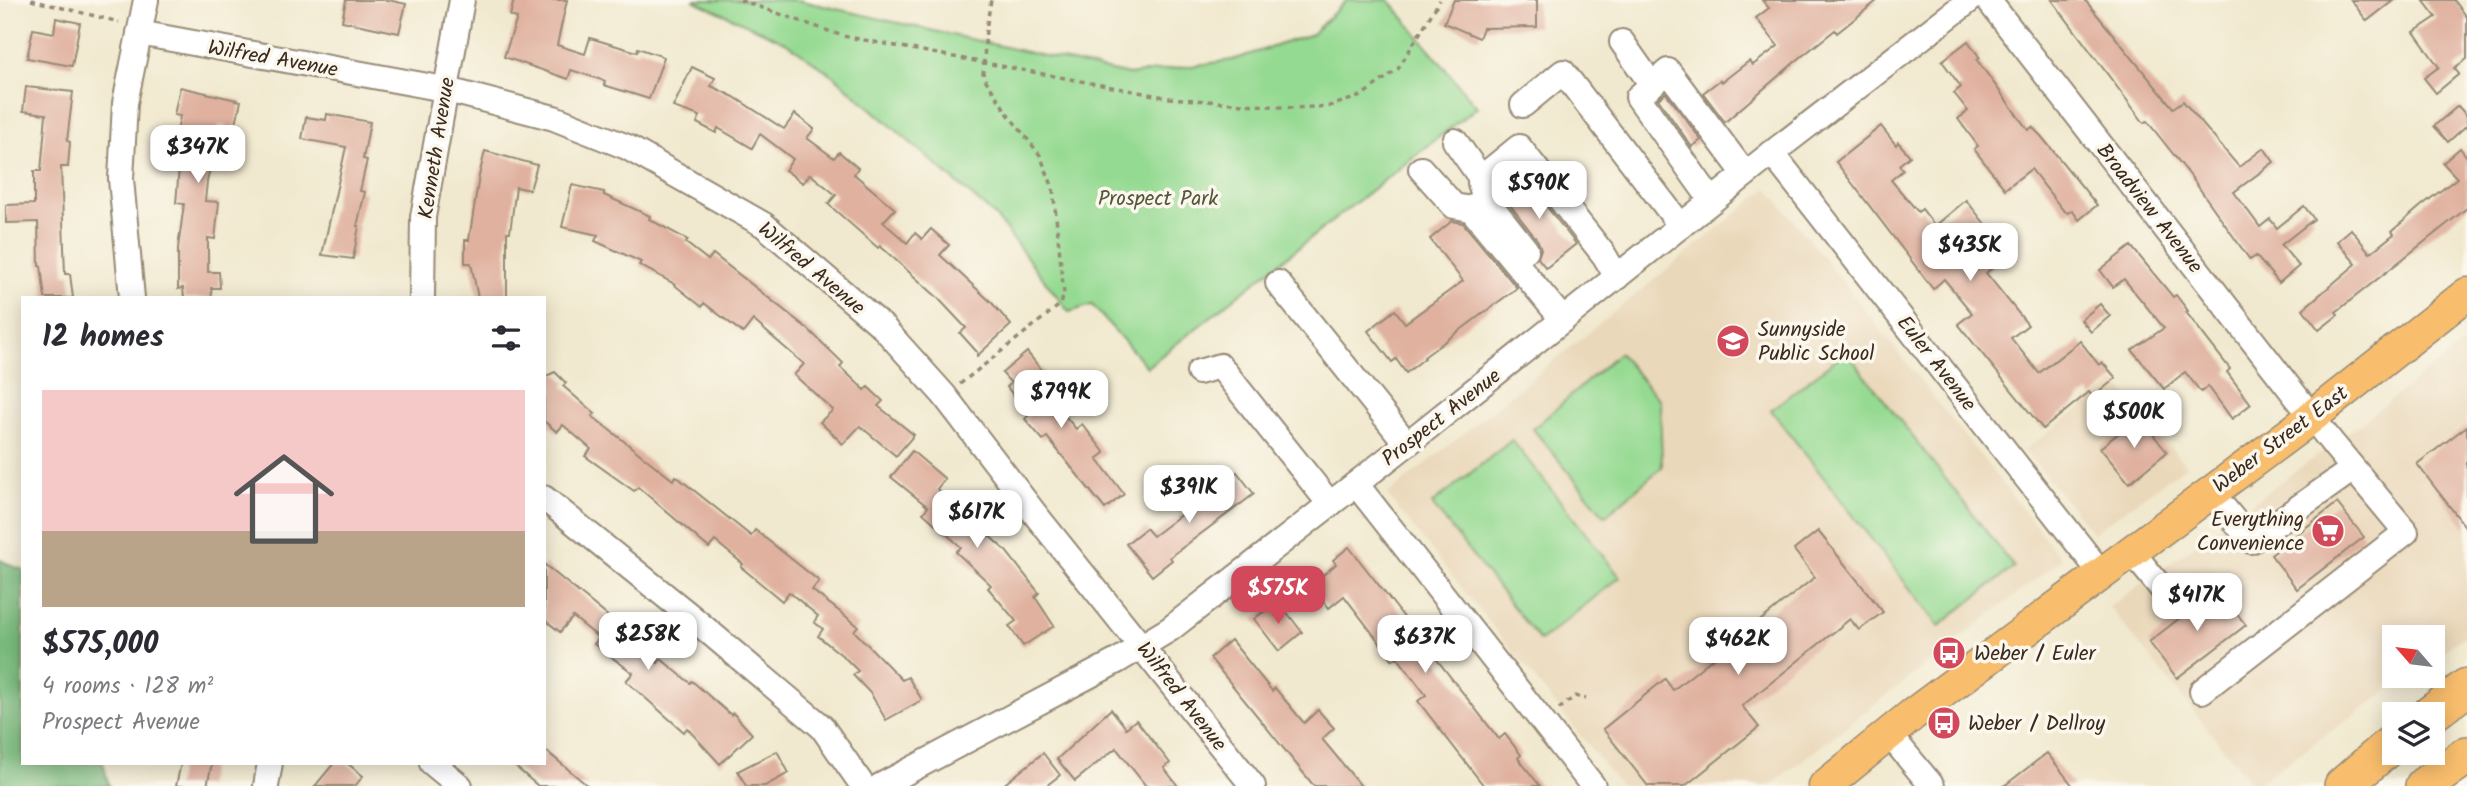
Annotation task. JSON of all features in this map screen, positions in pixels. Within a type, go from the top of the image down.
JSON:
[{"type":"highway","points":[[2445,704],[2467,687]]},
{"type":"highway","points":[[2329,786],[2382,751]]},
{"type":"highway","points":[[2343,786],[2382,752]]},
{"type":"highway","points":[[2424,786],[2467,755]]},
{"type":"highway","points":[[2457,786],[2467,778]]},
{"type":"main road","name":"Weber Street East","points":[[1825,786],[1912,715],[2312,417],[2467,294]]},
{"type":"street","points":[[132,296],[121,179],[125,103],[146,0]]},
{"type":"street","name":"Kenneth Avenue","points":[[422,296],[423,217],[462,0]]},
{"type":"street","name":"Prospect Avenue","points":[[880,786],[1170,629],[1745,174],[1970,0]]},
{"type":"street","name":"Broadview Avenue","points":[[1988,0],[2312,417],[2406,533],[2202,691]]},
{"type":"street","name":"Wilfred Avenue","points":[[139,33],[444,89],[554,118],[626,147],[764,225],[883,326],[944,395],[1253,786]]},
{"type":"street","points":[[1622,42],[1652,85]]},
{"type":"street","points":[[1712,201],[1638,97],[1668,71],[1745,174]]},
{"type":"street","points":[[1522,105],[1563,72],[1681,226]]},
{"type":"street","points":[[1455,141],[1479,195],[1569,315]]},
{"type":"street","points":[[1421,169],[1454,206],[1479,195],[1519,147],[1604,256],[1617,277]]},
{"type":"street","name":"Euler Avenue","points":[[1772,153],[2101,573]]},
{"type":"street","points":[[1278,283],[1407,444]]},
{"type":"street","points":[[1199,372],[1220,366],[1330,504]]},
{"type":"street","points":[[2211,492],[2251,541],[2353,469]]},
{"type":"street","points":[[1356,484],[1593,786]]},
{"type":"street","points":[[546,500],[822,727],[863,786]]},
{"type":"street","points":[[2131,551],[2168,596]]},
{"type":"street","points":[[1889,734],[1932,786]]},
{"type":"street","points":[[266,786],[270,765]]},
{"type":"street","points":[[434,765],[460,786]]},
{"type":"path","points":[[31,0],[114,19],[139,33]]},
{"type":"path","points":[[740,0],[843,36],[1170,98],[1293,108],[1331,106],[1361,96],[1398,69],[1440,0]]},
{"type":"path","points":[[944,395],[1061,304],[1064,294],[1053,188],[1040,155],[983,76],[991,0]]},
{"type":"path","points":[[1544,721],[1575,696],[1586,699]]},
{"type":"shaded area","name":"Sunnyside Public School","points":[[1768,188],[2062,559],[1769,786],[1621,786],[1387,495]]},
{"type":"shaded area","points":[[2467,341],[2467,634],[2445,650],[2445,625],[2382,625],[2382,688],[2392,688],[2254,786],[2109,607],[2336,442]]},
{"type":"shaded area","points":[[2116,382],[2186,466],[2093,533],[2024,450]]},
{"type":"green space","name":"Prospect Park","points":[[693,0],[797,0],[1129,75],[1232,60],[1312,34],[1347,0],[1389,0],[1477,107],[1147,367],[1092,305],[1069,312],[995,216],[835,77],[787,43]]},
{"type":"green space","points":[[1846,351],[2014,567],[1939,626],[1771,410]]},
{"type":"green space","points":[[1619,353],[1660,401],[1662,467],[1605,516],[1533,429]]},
{"type":"green space","points":[[1512,440],[1620,577],[1540,641],[1432,504]]},
{"type":"green space","points":[[0,560],[21,569],[21,765],[104,765],[109,786],[0,786]]},
{"type":"building","points":[[346,0],[388,0],[406,4],[399,33],[342,21]]},
{"type":"building","points":[[514,0],[567,0],[557,45],[585,54],[590,38],[637,52],[638,48],[664,57],[649,99],[604,85],[605,81],[571,70],[568,79],[504,57],[517,18],[510,16]]},
{"type":"building","points":[[1454,0],[1537,0],[1537,27],[1483,28],[1479,38],[1444,23]]},
{"type":"building","points":[[1762,0],[1878,0],[1796,61],[1725,122],[1703,93],[1749,61],[1753,65],[1778,46],[1756,18],[1769,8]]},
{"type":"building","points":[[2052,0],[2085,0],[2173,108],[2183,101],[2239,167],[2264,148],[2274,162],[2234,192],[2260,227],[2270,219],[2277,228],[2304,206],[2314,219],[2281,245],[2299,266],[2279,283],[2256,256],[2250,260],[2192,178],[2147,121],[2144,123]]},
{"type":"building","points":[[2351,0],[2394,0],[2367,21]]},
{"type":"building","points":[[2423,0],[2454,0],[2467,17],[2467,59],[2454,68],[2459,74],[2436,93],[2424,78],[2439,67],[2414,32],[2436,17]]},
{"type":"building","points":[[56,18],[80,23],[72,66],[27,58],[33,29],[54,33]]},
{"type":"building","points":[[1968,41],[1980,58],[1977,60],[2028,130],[2032,127],[2041,136],[2097,205],[2079,220],[2072,210],[2068,213],[2063,210],[2031,169],[2005,189],[1974,149],[1978,146],[1958,119],[1968,111],[1954,93],[1961,87],[1942,61]]},
{"type":"building","points":[[692,67],[715,78],[711,86],[734,97],[784,129],[795,114],[814,129],[807,138],[834,158],[839,152],[858,168],[854,174],[895,209],[883,222],[907,243],[915,233],[922,239],[931,229],[949,245],[940,255],[992,303],[1011,325],[977,356],[977,352],[960,333],[966,328],[937,297],[828,204],[836,195],[810,174],[803,183],[785,170],[793,159],[760,134],[752,148],[718,128],[716,133],[697,123],[700,116],[673,107]]},
{"type":"building","points":[[26,87],[73,92],[67,141],[70,142],[68,167],[61,167],[65,274],[70,274],[73,296],[45,296],[39,266],[38,222],[6,223],[6,205],[34,204],[34,171],[41,171],[46,114],[23,111]]},
{"type":"building","points":[[180,87],[241,101],[235,128],[219,125],[207,182],[205,201],[219,202],[215,239],[208,238],[208,272],[219,272],[220,288],[211,288],[212,296],[184,296],[183,288],[178,289],[178,248],[184,204],[176,203],[179,168],[175,168],[179,149],[174,148],[180,116],[174,115]]},
{"type":"building","points":[[1666,93],[1701,140],[1692,147],[1658,99]]},
{"type":"building","points":[[2458,106],[2467,116],[2467,125],[2448,142],[2434,126]]},
{"type":"building","points":[[327,114],[370,122],[363,159],[367,160],[360,191],[365,192],[353,259],[322,255],[346,147],[302,139],[306,117],[326,120]]},
{"type":"building","points":[[1881,126],[1896,145],[1898,142],[1910,156],[1899,165],[1903,170],[1891,180],[1918,212],[1922,209],[1935,226],[1966,200],[1985,224],[1973,234],[1997,264],[1986,273],[2028,325],[2011,338],[2039,373],[2080,341],[2099,365],[2102,362],[2116,378],[2093,397],[2089,392],[2043,429],[1958,324],[1972,313],[1944,279],[1933,289],[1836,162]]},
{"type":"building","points":[[2460,148],[2467,157],[2467,208],[2336,312],[2338,315],[2319,330],[2303,309],[2356,264],[2337,241],[2351,229],[2370,253],[2394,234],[2392,231],[2421,206],[2457,178],[2443,163]]},
{"type":"building","points":[[485,151],[537,165],[530,190],[516,187],[510,232],[507,232],[507,296],[478,296],[471,263],[465,263],[465,240],[469,240]]},
{"type":"building","points":[[1522,175],[1576,244],[1546,268],[1538,258],[1541,249],[1538,241],[1500,192]]},
{"type":"building","points":[[572,185],[604,192],[604,195],[650,216],[649,219],[688,240],[686,243],[708,260],[713,254],[808,329],[843,363],[840,367],[865,390],[868,387],[883,401],[878,406],[914,435],[896,456],[860,426],[843,444],[820,422],[833,410],[794,375],[804,364],[753,320],[743,333],[704,303],[702,307],[671,282],[639,265],[641,262],[595,241],[598,235],[562,227]]},
{"type":"building","points":[[1452,221],[1463,223],[1517,288],[1406,373],[1396,359],[1392,362],[1368,331],[1395,310],[1405,323],[1463,281],[1430,239]]},
{"type":"building","points":[[2131,246],[2173,297],[2176,295],[2230,369],[2227,372],[2251,404],[2232,419],[2208,386],[2201,392],[2185,372],[2164,389],[2132,350],[2164,328],[2124,279],[2113,287],[2100,270]]},
{"type":"building","points":[[2100,304],[2110,316],[2091,332],[2081,320]]},
{"type":"building","points":[[1027,352],[1049,379],[1040,386],[1076,429],[1082,424],[1105,453],[1097,459],[1124,494],[1105,509],[1047,437],[1043,440],[1025,419],[1029,415],[1007,387],[1011,383],[1002,373]]},
{"type":"building","points":[[555,372],[566,383],[563,386],[595,414],[592,416],[673,480],[676,476],[751,536],[755,530],[819,581],[812,590],[858,626],[854,631],[902,680],[908,677],[922,700],[886,720],[871,694],[853,675],[858,671],[818,636],[823,629],[814,622],[818,616],[789,592],[782,601],[715,541],[709,548],[638,487],[634,491],[585,456],[591,449],[563,425],[557,432],[546,423],[546,376]]},
{"type":"building","points":[[2139,417],[2167,452],[2129,483],[2100,448]]},
{"type":"building","points":[[2467,426],[2467,529],[2417,464]]},
{"type":"building","points":[[912,451],[945,479],[937,489],[1006,551],[1039,593],[1035,597],[1054,626],[1023,646],[1009,626],[1016,621],[988,588],[991,585],[956,552],[961,547],[923,513],[928,507],[891,477]]},
{"type":"building","points":[[1237,472],[1254,494],[1170,557],[1172,560],[1152,576],[1126,544],[1146,528],[1153,536]]},
{"type":"building","points":[[2337,503],[2364,537],[2297,589],[2271,555]]},
{"type":"building","points":[[1818,531],[1883,612],[1859,630],[1850,619],[1742,706],[1759,727],[1685,786],[1648,786],[1603,729],[1665,679],[1673,690],[1815,577],[1794,550]]},
{"type":"building","points":[[1349,547],[1499,739],[1505,734],[1521,755],[1518,758],[1540,786],[1484,786],[1418,701],[1426,695],[1397,657],[1393,660],[1344,596],[1329,608],[1310,586],[1336,564],[1333,560]]},
{"type":"building","points":[[546,566],[632,636],[629,640],[658,663],[661,659],[690,683],[692,681],[731,715],[733,713],[752,734],[720,764],[687,728],[684,732],[626,681],[633,673],[594,644],[599,638],[573,617],[560,632],[546,621]]},
{"type":"building","points":[[2217,589],[2246,625],[2177,678],[2149,642]]},
{"type":"building","points":[[1278,601],[1302,632],[1279,651],[1254,619]]},
{"type":"building","points":[[1231,640],[1272,691],[1275,688],[1304,723],[1318,710],[1334,728],[1322,739],[1361,786],[1314,786],[1210,658]]},
{"type":"building","points":[[1111,709],[1126,728],[1136,720],[1170,763],[1164,768],[1178,786],[1146,786],[1116,748],[1075,781],[1057,759]]},
{"type":"building","points":[[546,751],[588,786],[538,786],[513,765],[546,765]]},
{"type":"building","points":[[777,751],[789,773],[765,786],[746,786],[738,771]]},
{"type":"building","points":[[1043,753],[1060,775],[1046,786],[1002,786]]},
{"type":"building","points":[[2047,753],[2073,786],[2004,786]]},
{"type":"building","points":[[181,765],[212,765],[207,786],[176,786]]},
{"type":"building","points":[[332,765],[349,765],[363,776],[355,786],[315,786]]},
{"type":"place","name":"Sunnyside Public School","points":[[1733,341]]},
{"type":"place","name":"Everything Convenience","points":[[2328,531]]},
{"type":"place","name":"Weber / Euler","points":[[1949,653]]},
{"type":"place","name":"Weber / Dellroy","points":[[1944,723]]}]
